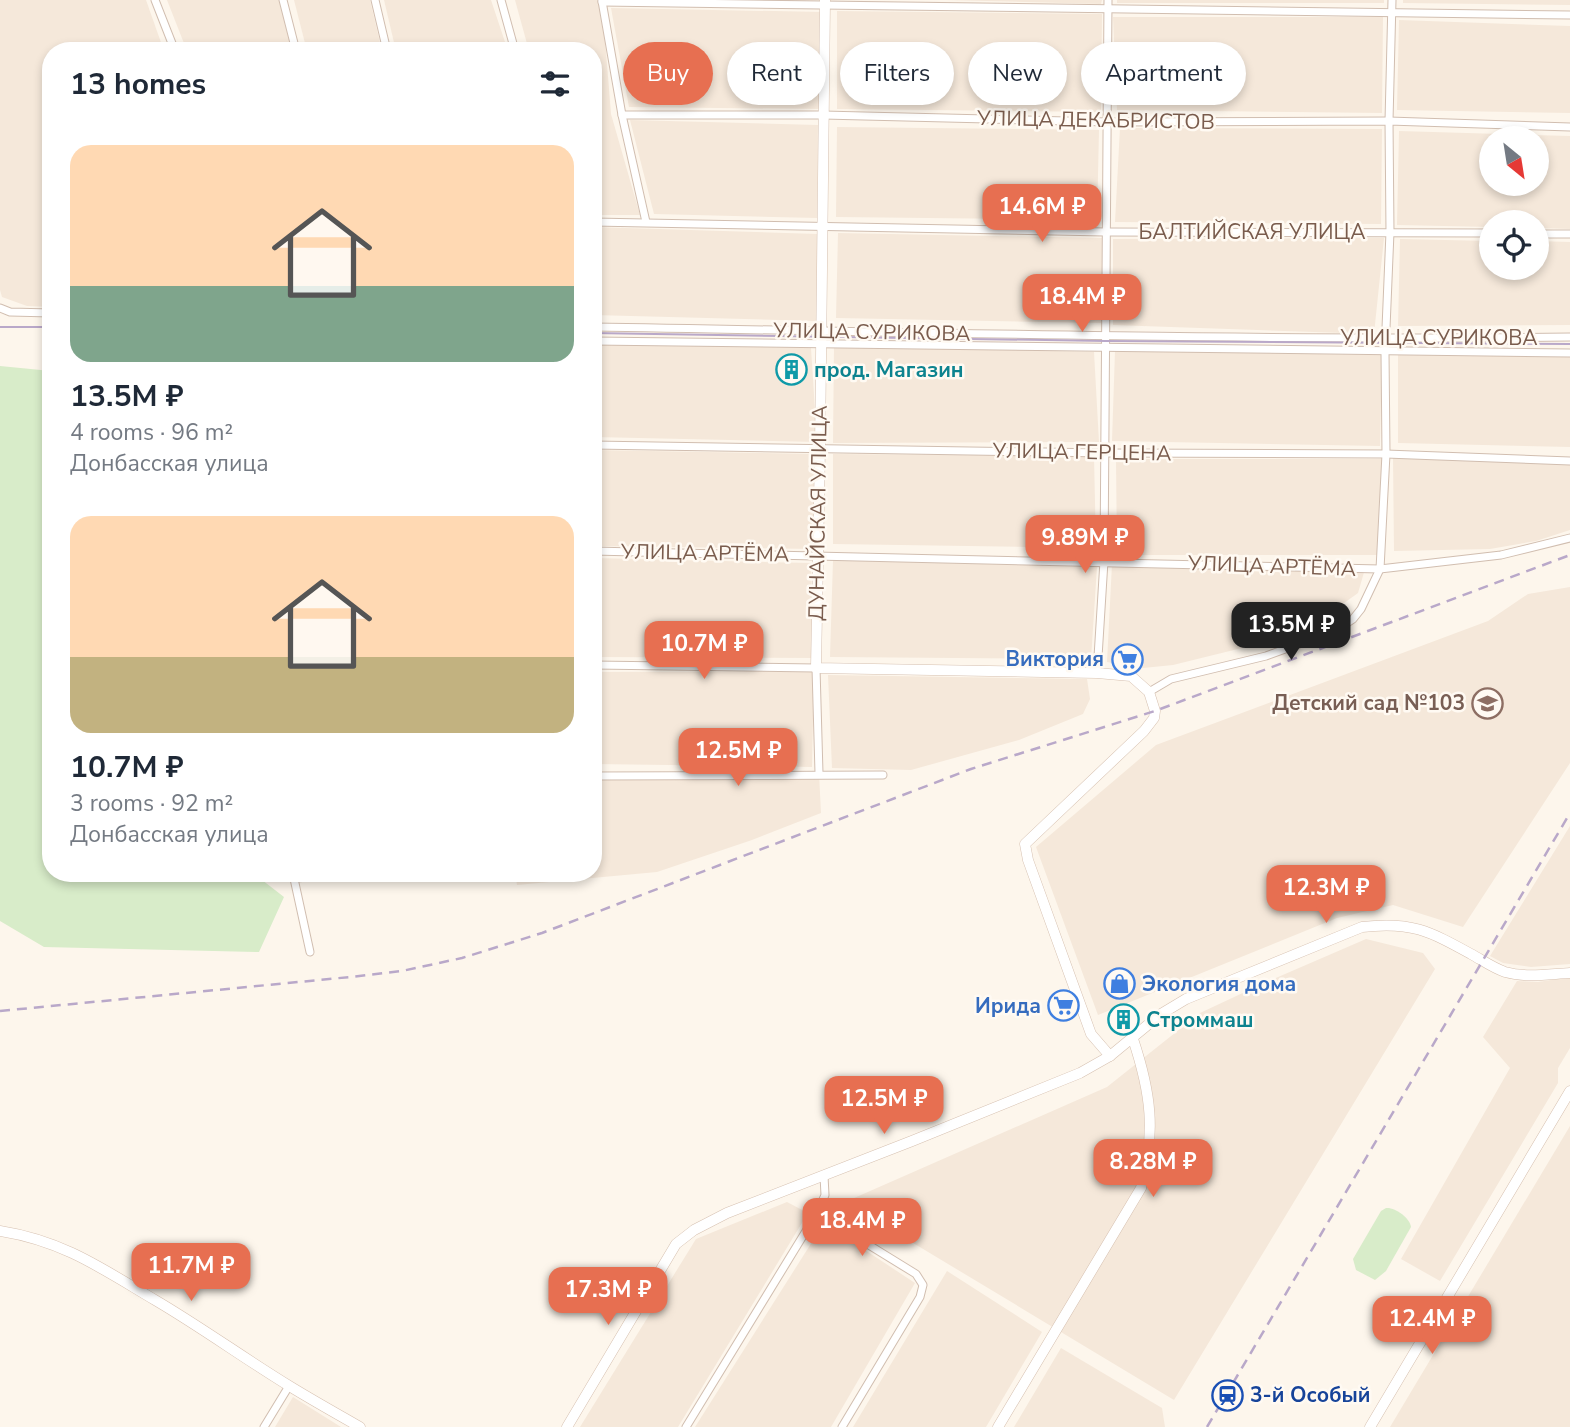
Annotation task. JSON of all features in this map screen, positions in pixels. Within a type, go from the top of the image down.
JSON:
[{"type":"main road","name":"ДУНАЙСКАЯ УЛИЦА","points":[[816,668],[825,2]]},
{"type":"main road","points":[[816,668],[1097,673],[1131,676],[1149,692],[1155,711],[1154,718],[1144,731],[1025,844],[1028,860],[1091,1034],[1110,1056]]},
{"type":"main road","points":[[567,1427],[676,1244],[712,1220],[1080,1073],[1110,1056],[1161,1014],[1186,999],[1362,927],[1391,923],[1438,935],[1508,973],[1538,976],[1570,973]]},
{"type":"main road","points":[[998,1427],[1141,1188],[1148,1161],[1149,1095],[1133,1039]]},
{"type":"main road","points":[[1370,1427],[1570,1091]]},
{"type":"main road","points":[[0,1231],[34,1237],[58,1245],[92,1262],[192,1322],[289,1386],[360,1427]]},
{"type":"street","points":[[156,0],[172,42]]},
{"type":"street","points":[[283,0],[294,42]]},
{"type":"street","points":[[375,0],[385,42]]},
{"type":"street","points":[[501,0],[513,42]]},
{"type":"street","points":[[1097,673],[1104,561],[1108,0]]},
{"type":"street","points":[[1149,692],[1171,679],[1266,656],[1335,631],[1353,619],[1361,609],[1380,569],[1386,454],[1385,339],[1390,232],[1392,0]]},
{"type":"street","points":[[646,222],[622,115],[602,1],[825,2],[1108,10],[1570,15]]},
{"type":"street","name":"УЛИЦА ДЕКАБРИСТОВ","points":[[622,115],[823,115],[1108,122],[1389,121],[1570,127]]},
{"type":"street","name":"БАЛТИЙСКАЯ УЛИЦА","points":[[602,222],[1105,232],[1479,233]]},
{"type":"street","points":[[1549,234],[1570,234]]},
{"type":"street","points":[[0,308],[10,312],[42,313]]},
{"type":"street","name":"УЛИЦА СУРИКОВА","points":[[602,327],[1105,337],[1570,337]]},
{"type":"street","name":"УЛИЦА СУРИКОВА","points":[[602,341],[1570,353]]},
{"type":"street","name":"УЛИЦА ГЕРЦЕНА","points":[[602,445],[1104,453],[1386,454],[1570,461]]},
{"type":"street","name":"УЛИЦА АРТЁМА","points":[[602,551],[1380,569],[1501,555],[1570,538]]},
{"type":"street","points":[[602,665],[816,668]]},
{"type":"street","name":"ДУНАЙСКАЯ УЛИЦА","points":[[816,668],[819,773]]},
{"type":"street","points":[[602,776],[819,773],[883,775]]},
{"type":"street","points":[[294,882],[310,952]]},
{"type":"street","points":[[686,1427],[817,1213],[825,1195],[824,1176]]},
{"type":"street","points":[[817,1213],[916,1274],[923,1285],[920,1297],[842,1427]]},
{"type":"street","points":[[264,1427],[289,1386]]},
{"type":"shaded area","points":[[0,0],[146,0],[161,42],[42,42],[42,307],[27,306],[2,297]]},
{"type":"shaded area","points":[[167,0],[279,0],[290,42],[183,42]]},
{"type":"shaded area","points":[[294,0],[370,0],[380,42],[305,42]]},
{"type":"shaded area","points":[[384,0],[491,0],[505,42],[394,42]]},
{"type":"shaded area","points":[[515,0],[602,2],[611,114],[640,215],[602,215],[602,42],[527,42]]},
{"type":"shaded area","points":[[945,0],[1102,0],[1101,4]]},
{"type":"shaded area","points":[[1117,0],[1384,0],[1384,3],[1117,3]]},
{"type":"shaded area","points":[[1403,0],[1570,0],[1570,5],[1403,3]]},
{"type":"shaded area","points":[[611,8],[823,12],[823,42],[727,42],[727,105],[823,105],[823,109],[629,107],[713,105],[713,42],[623,42],[623,74]]},
{"type":"shaded area","points":[[837,11],[1102,14],[1102,42],[1081,42],[1081,105],[1101,105],[1101,112],[837,109]]},
{"type":"shaded area","points":[[1113,17],[1383,17],[1382,113],[1117,110],[1117,105],[1246,105],[1246,42],[1114,42]]},
{"type":"shaded area","points":[[1399,20],[1570,26],[1570,113],[1397,110]]},
{"type":"shaded area","points":[[630,120],[818,125],[817,218],[654,214]]},
{"type":"shaded area","points":[[837,127],[1099,130],[1097,220],[836,217]]},
{"type":"shaded area","points":[[1120,128],[1382,129],[1381,224],[1115,222]]},
{"type":"shaded area","points":[[1399,131],[1479,133],[1479,196],[1549,196],[1549,135],[1570,136],[1570,229],[1549,228],[1549,210],[1479,210],[1479,227],[1397,225]]},
{"type":"shaded area","points":[[602,227],[818,234],[817,321],[602,315]]},
{"type":"shaded area","points":[[838,233],[1103,238],[1101,323],[836,318]]},
{"type":"shaded area","points":[[1384,238],[1374,334],[1113,325],[1113,239]]},
{"type":"shaded area","points":[[1400,239],[1479,241],[1479,280],[1549,280],[1549,241],[1570,242],[1570,325],[1398,326]]},
{"type":"shaded area","points":[[602,343],[811,348],[817,442],[602,437]]},
{"type":"shaded area","points":[[834,345],[1094,352],[1099,442],[833,443]]},
{"type":"shaded area","points":[[1115,351],[1382,355],[1380,446],[1112,441]]},
{"type":"shaded area","points":[[1398,354],[1570,355],[1570,447],[1398,443]]},
{"type":"shaded area","points":[[602,450],[816,454],[815,549],[602,546]]},
{"type":"shaded area","points":[[833,454],[1094,456],[1096,548],[833,544]]},
{"type":"shaded area","points":[[1393,456],[1570,457],[1570,530],[1536,541],[1490,549],[1394,551]]},
{"type":"shaded area","points":[[1116,459],[1382,459],[1378,555],[1117,555]]},
{"type":"shaded area","points":[[602,558],[811,563],[814,658],[602,657]]},
{"type":"shaded area","points":[[833,560],[1097,567],[1091,659],[830,657]]},
{"type":"shaded area","points":[[1112,564],[1365,569],[1358,593],[1322,619],[1246,647],[1173,665],[1143,668],[1107,662]]},
{"type":"shaded area","points":[[1570,587],[1570,763],[1463,927],[1393,905],[1337,918],[1098,1015],[1036,847],[1156,745],[1488,621],[1528,594]]},
{"type":"shaded area","points":[[814,671],[812,767],[602,764],[602,672]]},
{"type":"shaded area","points":[[828,675],[1087,679],[1090,699],[1083,714],[1019,740],[911,770],[832,768]]},
{"type":"shaded area","points":[[602,773],[819,773],[821,813],[657,872],[602,877]]},
{"type":"shaded area","points":[[1570,826],[1570,964],[1531,967],[1503,963],[1490,956]]},
{"type":"shaded area","points":[[516,882],[549,882],[517,885]]},
{"type":"shaded area","points":[[1366,939],[1423,953],[1435,969],[1174,1400],[845,1202],[1107,1087],[1200,1013]]},
{"type":"shaded area","points":[[1570,977],[1570,1048],[1558,1068],[1558,1083],[1440,1281],[1401,1259],[1510,1068],[1483,1037],[1517,981],[1538,982]]},
{"type":"shaded area","points":[[1570,1126],[1570,1427],[1390,1427]]},
{"type":"shaded area","points":[[787,1202],[808,1213],[678,1427],[580,1427],[696,1239]]},
{"type":"shaded area","points":[[824,1223],[915,1283],[831,1427],[695,1427]]},
{"type":"shaded area","points":[[947,1271],[1042,1332],[986,1427],[853,1427]]},
{"type":"shaded area","points":[[1061,1348],[1162,1408],[1165,1427],[1014,1427]]},
{"type":"shaded area","points":[[293,1397],[341,1427],[275,1427]]},
{"type":"green space","points":[[0,366],[42,370],[42,882],[265,882],[284,897],[259,952],[44,947],[0,921]]},
{"type":"green space","points":[[1386,1208],[1402,1214],[1411,1227],[1386,1271],[1375,1280],[1356,1270],[1353,1259],[1381,1211]]},
{"type":"tram line","points":[[0,327],[42,327]]},
{"type":"tram line","points":[[602,333],[1105,341],[1570,344]]},
{"type":"railway","points":[[0,1011],[350,977],[402,971],[462,958],[542,933],[971,769],[1155,711],[1570,555]]},
{"type":"railway","points":[[1207,1427],[1570,813]]},
{"type":"place","name":"прод. Магазин","points":[[791,370]]},
{"type":"place","name":"Виктория","points":[[1127,659]]},
{"type":"place","name":"Детский сад №103","points":[[1488,703]]},
{"type":"place","name":"Экология дома","points":[[1119,984]]},
{"type":"place","name":"Ирида","points":[[1064,1006]]},
{"type":"place","name":"Строммаш","points":[[1123,1020]]},
{"type":"place","name":"3-й Особый","points":[[1227,1395]]}]
